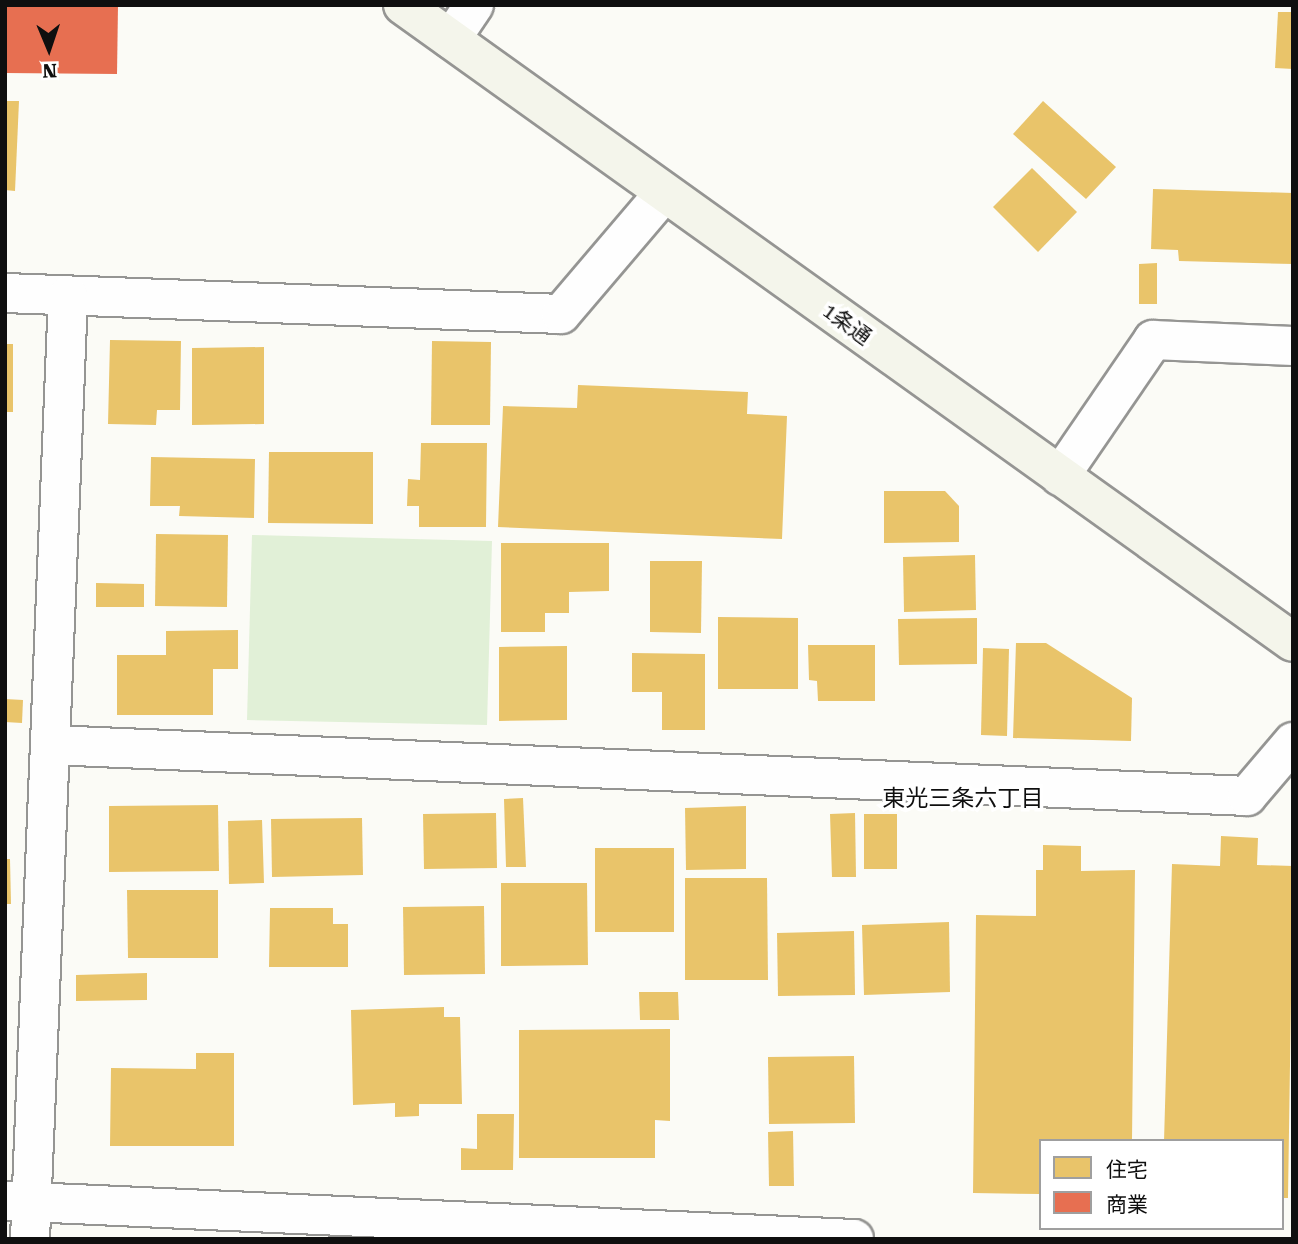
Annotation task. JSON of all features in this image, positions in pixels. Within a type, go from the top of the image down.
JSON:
[{"type":"main road","name":"1条通","points":[[403,5],[1293,642]]},
{"type":"street","points":[[451,39],[474,5]]},
{"type":"street","points":[[5,293],[562,314],[664,193]]},
{"type":"street","points":[[68,296],[51,745],[22,1214],[854,1239]]},
{"type":"street","points":[[1059,476],[1153,340],[1293,346]]},
{"type":"street","points":[[51,745],[1247,796],[1293,742]]},
{"type":"green space","points":[[252,535],[492,541],[487,725],[247,720]]},
{"type":"building: 住宅","points":[[1278,12],[1293,12],[1293,69],[1275,68]]},
{"type":"building: 住宅","points":[[5,101],[19,101],[15,191],[5,190]]},
{"type":"building: 住宅","points":[[1043,101],[1116,167],[1086,199],[1013,134]]},
{"type":"building: 住宅","points":[[1032,168],[1077,212],[1038,252],[993,207]]},
{"type":"building: 住宅","points":[[1153,189],[1293,193],[1293,264],[1179,261],[1178,250],[1151,249]]},
{"type":"building: 住宅","points":[[1157,263],[1157,304],[1139,304],[1139,264]]},
{"type":"building: 住宅","points":[[110,340],[181,341],[180,410],[157,410],[156,425],[108,424]]},
{"type":"building: 住宅","points":[[432,341],[491,342],[490,425],[431,425]]},
{"type":"building: 住宅","points":[[5,344],[13,344],[13,412],[5,412]]},
{"type":"building: 住宅","points":[[264,347],[264,424],[192,425],[192,348]]},
{"type":"building: 住宅","points":[[578,385],[748,392],[747,414],[787,416],[782,539],[498,527],[503,406],[577,408]]},
{"type":"building: 住宅","points":[[421,443],[487,443],[486,527],[419,527],[419,506],[407,506],[408,479],[420,480]]},
{"type":"building: 住宅","points":[[269,452],[373,452],[373,524],[268,523]]},
{"type":"building: 住宅","points":[[151,457],[255,459],[254,518],[179,516],[180,506],[150,506]]},
{"type":"building: 住宅","points":[[884,491],[945,491],[959,506],[959,542],[884,543]]},
{"type":"building: 住宅","points":[[156,534],[228,535],[227,607],[155,606]]},
{"type":"building: 住宅","points":[[501,543],[609,543],[609,591],[569,592],[569,613],[545,613],[545,632],[501,632]]},
{"type":"building: 住宅","points":[[975,555],[976,610],[904,612],[903,557]]},
{"type":"building: 住宅","points":[[650,561],[702,561],[701,633],[650,632]]},
{"type":"building: 住宅","points":[[96,583],[144,584],[144,607],[96,607]]},
{"type":"building: 住宅","points":[[718,617],[798,618],[798,689],[718,689]]},
{"type":"building: 住宅","points":[[977,618],[977,664],[899,665],[898,619]]},
{"type":"building: 住宅","points":[[238,630],[238,669],[213,669],[213,715],[117,715],[117,655],[166,655],[166,631]]},
{"type":"building: 住宅","points":[[1016,643],[1046,643],[1132,698],[1131,741],[1013,738]]},
{"type":"building: 住宅","points":[[808,645],[875,645],[875,701],[818,701],[817,681],[809,680]]},
{"type":"building: 住宅","points":[[567,646],[567,720],[499,721],[499,647]]},
{"type":"building: 住宅","points":[[983,648],[1009,649],[1007,736],[981,735]]},
{"type":"building: 住宅","points":[[632,653],[705,654],[705,730],[662,730],[662,692],[632,692]]},
{"type":"building: 住宅","points":[[5,699],[23,700],[22,723],[5,722]]},
{"type":"building: 住宅","points":[[523,798],[526,867],[506,867],[504,799]]},
{"type":"building: 住宅","points":[[218,805],[219,871],[109,872],[109,806]]},
{"type":"building: 住宅","points":[[746,806],[746,869],[686,870],[685,808]]},
{"type":"building: 住宅","points":[[496,813],[497,868],[424,869],[423,814]]},
{"type":"building: 住宅","points":[[855,813],[856,877],[832,877],[830,814]]},
{"type":"building: 住宅","points":[[864,814],[897,814],[897,869],[864,869]]},
{"type":"building: 住宅","points":[[362,818],[363,875],[272,877],[271,819]]},
{"type":"building: 住宅","points":[[262,820],[264,883],[229,884],[228,821]]},
{"type":"building: 住宅","points":[[1221,836],[1258,838],[1257,865],[1293,866],[1288,1198],[1284,1198],[1284,1139],[1164,1139],[1172,864],[1220,866]]},
{"type":"building: 住宅","points":[[1043,845],[1081,846],[1081,871],[1135,870],[1132,1139],[1039,1139],[1039,1194],[973,1193],[976,915],[1036,916],[1036,870],[1043,870]]},
{"type":"building: 住宅","points":[[595,848],[674,848],[674,932],[595,932]]},
{"type":"building: 住宅","points":[[5,859],[10,859],[11,904],[5,904]]},
{"type":"building: 住宅","points":[[685,878],[767,878],[768,980],[685,980]]},
{"type":"building: 住宅","points":[[501,883],[587,883],[588,965],[501,966]]},
{"type":"building: 住宅","points":[[127,890],[218,890],[218,958],[128,958]]},
{"type":"building: 住宅","points":[[484,906],[485,974],[404,975],[403,907]]},
{"type":"building: 住宅","points":[[270,908],[333,908],[333,924],[348,924],[348,967],[269,967]]},
{"type":"building: 住宅","points":[[949,922],[950,992],[864,995],[862,925]]},
{"type":"building: 住宅","points":[[854,931],[855,995],[778,996],[777,933]]},
{"type":"building: 住宅","points":[[147,973],[147,1000],[76,1001],[76,975]]},
{"type":"building: 住宅","points":[[639,992],[678,992],[679,1020],[640,1020]]},
{"type":"building: 住宅","points":[[444,1007],[444,1017],[460,1017],[462,1104],[419,1104],[419,1116],[395,1117],[395,1103],[353,1105],[351,1010]]},
{"type":"building: 住宅","points":[[670,1029],[670,1121],[655,1120],[655,1158],[519,1158],[519,1030]]},
{"type":"building: 住宅","points":[[196,1053],[234,1053],[234,1146],[110,1146],[111,1068],[196,1069]]},
{"type":"building: 住宅","points":[[854,1056],[855,1123],[769,1124],[768,1057]]},
{"type":"building: 住宅","points":[[477,1114],[514,1114],[513,1170],[461,1170],[461,1148],[477,1149]]},
{"type":"building: 住宅","points":[[793,1131],[794,1186],[769,1186],[768,1132]]},
{"type":"building: 商業","points":[[5,5],[118,5],[117,74],[5,73]]},
{"type":"district","name":"東光三条六丁目","points":[[963,799]]}]
